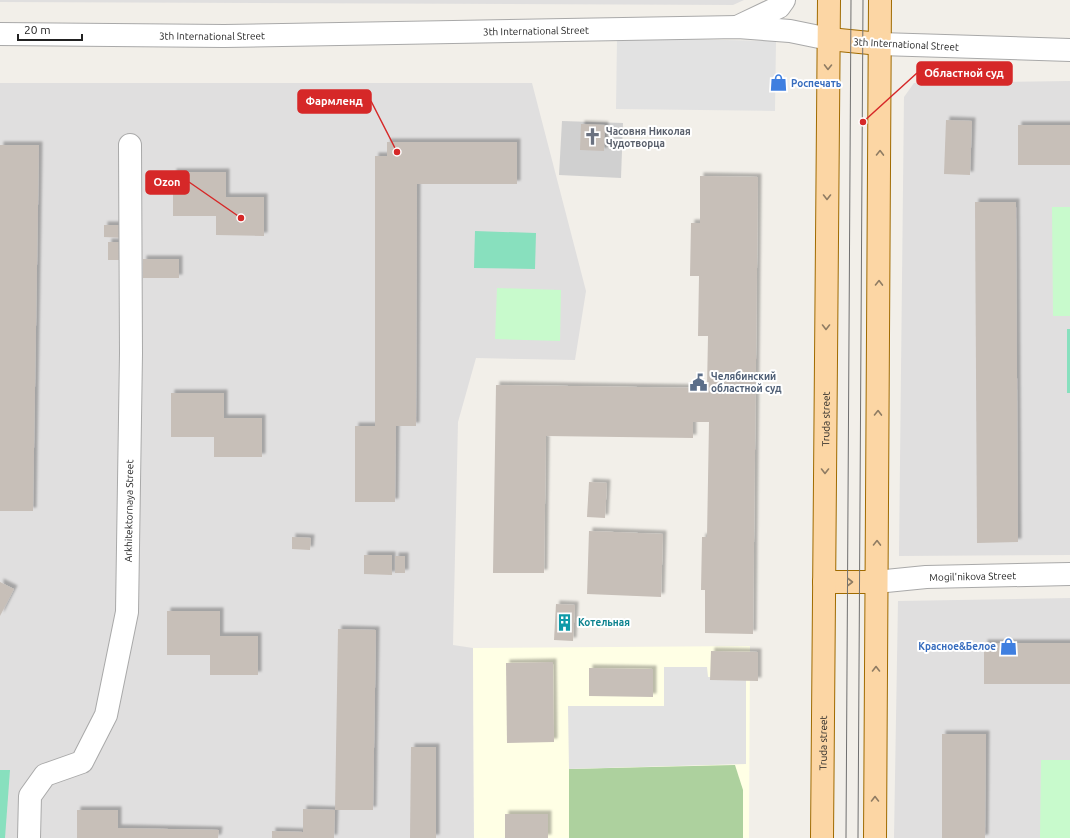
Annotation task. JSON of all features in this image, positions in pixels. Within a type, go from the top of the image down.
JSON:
[{"type":"main road","name":"Truda street","points":[[822,838],[829,0]]},
{"type":"main road","points":[[875,838],[880,0]]},
{"type":"main road","name":"3th International Street","points":[[829,39],[880,44]]},
{"type":"main road","points":[[824,582],[876,582]]},
{"type":"street","points":[[738,27],[779,7],[784,0]]},
{"type":"street","name":"3th International Street","points":[[0,34],[224,36],[738,27],[790,31],[829,39]]},
{"type":"street","name":"3th International Street","points":[[880,44],[1070,50]]},
{"type":"street","name":"Arkhitektornaya Street","points":[[29,838],[30,796],[45,775],[82,762],[106,715],[127,612],[131,353],[130,145]]},
{"type":"street","name":"Mogil'nikova Street","points":[[876,582],[926,577],[1070,574]]},
{"type":"shaded area","points":[[0,0],[744,0],[733,5],[0,2]]},
{"type":"shaded area","points":[[617,38],[776,41],[775,111],[616,109]]},
{"type":"shaded area","points":[[1070,81],[1070,555],[899,556],[904,97],[914,83]]},
{"type":"shaded area","points":[[0,83],[532,83],[586,291],[575,360],[476,358],[458,422],[453,645],[473,648],[474,838],[0,838]]},
{"type":"shaded area","points":[[562,121],[623,123],[621,178],[559,175]]},
{"type":"shaded area","points":[[1070,598],[1070,838],[894,838],[898,601]]},
{"type":"shaded area","points":[[750,646],[749,838],[474,838],[473,648]]},
{"type":"shaded area","points":[[664,667],[707,667],[708,677],[746,677],[746,764],[569,769],[568,706],[664,706]]},
{"type":"green space","points":[[1052,207],[1070,207],[1070,316],[1053,316]]},
{"type":"green space","points":[[475,231],[536,233],[535,269],[474,268]]},
{"type":"green space","points":[[497,288],[561,290],[560,341],[495,339]]},
{"type":"green space","points":[[1067,329],[1070,329],[1070,393],[1067,393]]},
{"type":"green space","points":[[1041,760],[1070,760],[1070,838],[1040,838]]},
{"type":"green space","points":[[735,765],[743,790],[743,838],[569,838],[569,769]]},
{"type":"green space","points":[[0,770],[10,770],[5,838],[0,838]]},
{"type":"building","points":[[946,120],[972,121],[970,175],[944,174]]},
{"type":"building","name":"Часовня Николая Чудотворца","points":[[581,124],[605,125],[604,151],[580,150]]},
{"type":"building","points":[[1018,125],[1070,125],[1070,165],[1018,165]]},
{"type":"building","points":[[387,142],[517,142],[517,184],[417,184],[416,426],[396,426],[395,502],[355,502],[355,426],[375,426],[375,156],[387,156]]},
{"type":"building","points":[[0,145],[39,145],[33,511],[0,511]]},
{"type":"building","points":[[173,172],[226,172],[226,197],[264,197],[264,236],[216,235],[216,216],[173,216]]},
{"type":"building","points":[[700,176],[758,177],[753,634],[705,633],[705,590],[701,590],[702,537],[707,537],[709,422],[693,422],[693,438],[546,436],[544,573],[493,573],[496,385],[707,388],[708,336],[698,336],[699,276],[690,276],[691,223],[700,223]]},
{"type":"building","points":[[975,202],[1016,202],[1018,542],[977,543]]},
{"type":"building","points":[[104,225],[126,225],[126,238],[104,237]]},
{"type":"building","points":[[108,242],[120,242],[119,260],[108,260]]},
{"type":"building","points":[[143,259],[179,259],[179,278],[143,278]]},
{"type":"building","points":[[171,393],[224,393],[224,418],[262,418],[262,457],[214,457],[214,437],[171,437]]},
{"type":"building","points":[[589,482],[607,483],[605,518],[587,517]]},
{"type":"building","points":[[589,531],[663,534],[661,597],[587,594]]},
{"type":"building","points":[[292,537],[311,538],[310,550],[292,549]]},
{"type":"building","points":[[364,555],[392,555],[392,575],[364,574]]},
{"type":"building","points":[[395,556],[405,556],[405,573],[395,573]]},
{"type":"building","points":[[0,582],[14,589],[0,616]]},
{"type":"building","name":"Котельная","points":[[556,604],[575,605],[573,641],[554,640]]},
{"type":"building","points":[[167,611],[220,611],[220,636],[258,636],[258,675],[210,675],[210,655],[167,655]]},
{"type":"building","points":[[338,629],[376,630],[373,810],[335,810]]},
{"type":"building","points":[[984,643],[1070,643],[1070,684],[984,684]]},
{"type":"building","points":[[711,651],[758,652],[758,681],[710,680]]},
{"type":"building","points":[[553,662],[554,742],[507,743],[506,663]]},
{"type":"building","points":[[589,668],[653,669],[653,697],[589,696]]},
{"type":"building","points":[[942,734],[986,734],[985,838],[942,838]]},
{"type":"building","points":[[411,747],[436,747],[436,838],[410,838]]},
{"type":"building","points":[[303,809],[335,810],[334,838],[272,838],[272,831],[303,832]]},
{"type":"building","points":[[77,810],[118,810],[118,828],[219,830],[218,838],[77,838]]},
{"type":"building","points":[[505,814],[548,814],[548,838],[505,838]]},
{"type":"tram line","points":[[846,838],[851,0]]},
{"type":"tram line","points":[[858,838],[863,0]]},
{"type":"place","name":"Роспечать","points":[[778,83]]},
{"type":"place","name":"Областной суд","points":[[863,122]]},
{"type":"place","name":"Часовня Николая Чудотворца","points":[[593,137]]},
{"type":"place","name":"Фармленд","points":[[397,152]]},
{"type":"place","name":"Ozon","points":[[241,218]]},
{"type":"place","name":"Челябинский областной суд","points":[[698,382]]},
{"type":"place","name":"Котельная","points":[[565,622]]},
{"type":"place","name":"Красное&Белое","points":[[1009,646]]}]
